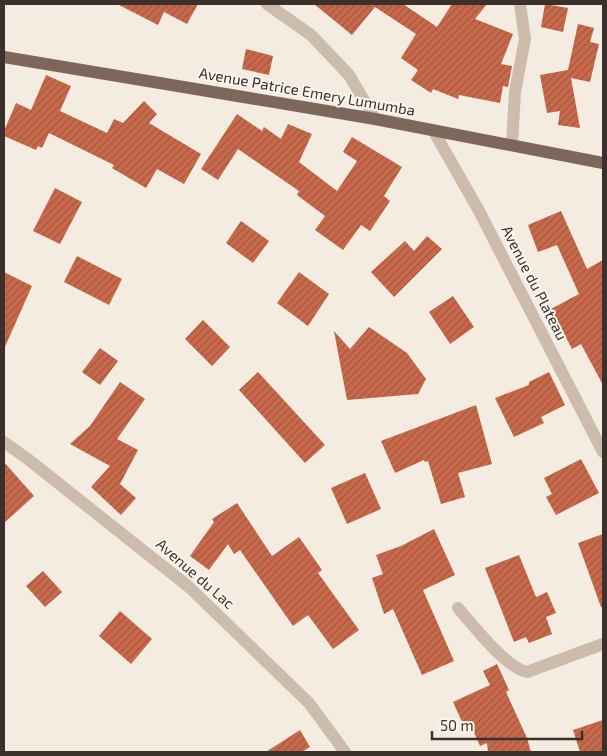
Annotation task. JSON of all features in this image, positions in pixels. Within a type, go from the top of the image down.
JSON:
[{"type":"main road","name":"Avenue Patrice Emery Lumumba","points":[[4,57],[375,119],[603,163]]},
{"type":"street","points":[[267,4],[312,36],[349,75],[375,119]]},
{"type":"street","points":[[512,145],[515,92],[524,39],[520,4]]},
{"type":"street","name":"Avenue du Plateau","points":[[433,130],[478,209],[603,452]]},
{"type":"street","name":"Avenue du Lac","points":[[4,442],[189,587],[309,703],[345,752]]},
{"type":"street","points":[[458,608],[507,661],[518,670],[527,672],[603,644]]},
{"type":"building","points":[[117,4],[198,4],[187,24],[164,12],[158,25]]},
{"type":"building","points":[[314,4],[403,4],[437,27],[452,4],[487,4],[475,19],[513,34],[501,64],[512,66],[508,87],[503,86],[500,103],[459,95],[458,99],[433,89],[431,93],[411,80],[418,70],[401,58],[416,34],[375,7],[352,35]]},
{"type":"building","points":[[545,4],[568,8],[563,32],[541,27]]},
{"type":"building","points":[[578,24],[594,28],[590,42],[599,44],[590,82],[571,78],[580,128],[558,125],[560,111],[547,113],[540,75],[568,70]]},
{"type":"building","points":[[246,49],[273,56],[269,75],[242,69]]},
{"type":"building","points":[[46,75],[71,86],[60,111],[107,133],[114,119],[123,123],[144,101],[157,114],[149,123],[201,154],[184,184],[157,169],[146,188],[112,168],[114,165],[49,133],[42,148],[38,146],[36,150],[4,136],[4,131],[16,103],[31,110]]},
{"type":"building","points":[[237,114],[262,131],[264,127],[281,139],[288,124],[312,134],[299,162],[337,191],[357,161],[343,152],[352,137],[402,167],[384,196],[390,201],[370,231],[361,225],[343,250],[315,230],[325,216],[297,195],[299,191],[238,149],[218,180],[201,169]]},
{"type":"building","points":[[55,188],[82,202],[60,244],[33,231]]},
{"type":"building","points":[[561,211],[587,269],[603,260],[603,385],[581,344],[572,349],[551,309],[579,294],[557,245],[538,252],[528,225]]},
{"type":"building","points":[[241,221],[269,241],[253,263],[226,243]]},
{"type":"building","points":[[427,236],[442,249],[394,297],[371,272],[405,241],[414,251]]},
{"type":"building","points":[[77,256],[122,279],[109,305],[64,282]]},
{"type":"building","points":[[4,272],[32,286],[4,349]]},
{"type":"building","points":[[299,272],[329,294],[308,326],[277,303]]},
{"type":"building","points":[[453,296],[474,327],[450,344],[429,312]]},
{"type":"building","points":[[203,320],[230,347],[212,366],[185,339]]},
{"type":"building","points":[[369,327],[407,353],[426,379],[418,394],[347,400],[334,331],[350,349]]},
{"type":"building","points":[[100,348],[118,361],[100,385],[82,372]]},
{"type":"building","points":[[258,372],[325,445],[305,463],[239,390]]},
{"type":"building","points":[[549,372],[565,405],[541,417],[544,423],[514,437],[495,398],[529,385],[529,382]]},
{"type":"building","points":[[120,382],[145,399],[117,439],[138,450],[120,484],[136,498],[121,515],[91,487],[110,466],[70,444],[90,426]]},
{"type":"building","points":[[476,405],[492,464],[458,473],[465,497],[441,504],[428,461],[425,462],[424,460],[395,473],[381,441]]},
{"type":"building","points":[[581,459],[599,493],[556,515],[546,497],[552,494],[544,478]]},
{"type":"building","points":[[4,462],[34,496],[4,523]]},
{"type":"building","points":[[365,473],[381,509],[347,524],[331,488]]},
{"type":"building","points":[[237,503],[272,556],[299,537],[322,570],[318,573],[359,630],[333,649],[308,615],[293,626],[240,550],[234,554],[228,544],[209,570],[190,556],[214,522],[212,519]]},
{"type":"building","points":[[434,529],[455,575],[423,590],[454,661],[422,675],[393,609],[384,614],[372,578],[383,574],[376,555],[401,546]]},
{"type":"building","points":[[603,534],[603,607],[601,607],[578,543]]},
{"type":"building","points":[[519,555],[536,597],[547,592],[556,613],[546,617],[552,634],[529,643],[526,637],[514,642],[485,568]]},
{"type":"building","points":[[43,571],[62,592],[45,607],[26,586]]},
{"type":"building","points":[[120,611],[152,639],[131,664],[99,636]]},
{"type":"building","points":[[497,664],[509,690],[506,692],[527,738],[531,752],[488,752],[487,743],[480,746],[469,721],[463,724],[453,702],[490,685],[483,671]]},
{"type":"building","points":[[603,720],[603,752],[580,752],[573,730]]},
{"type":"building","points":[[300,730],[310,747],[302,752],[266,752]]}]
